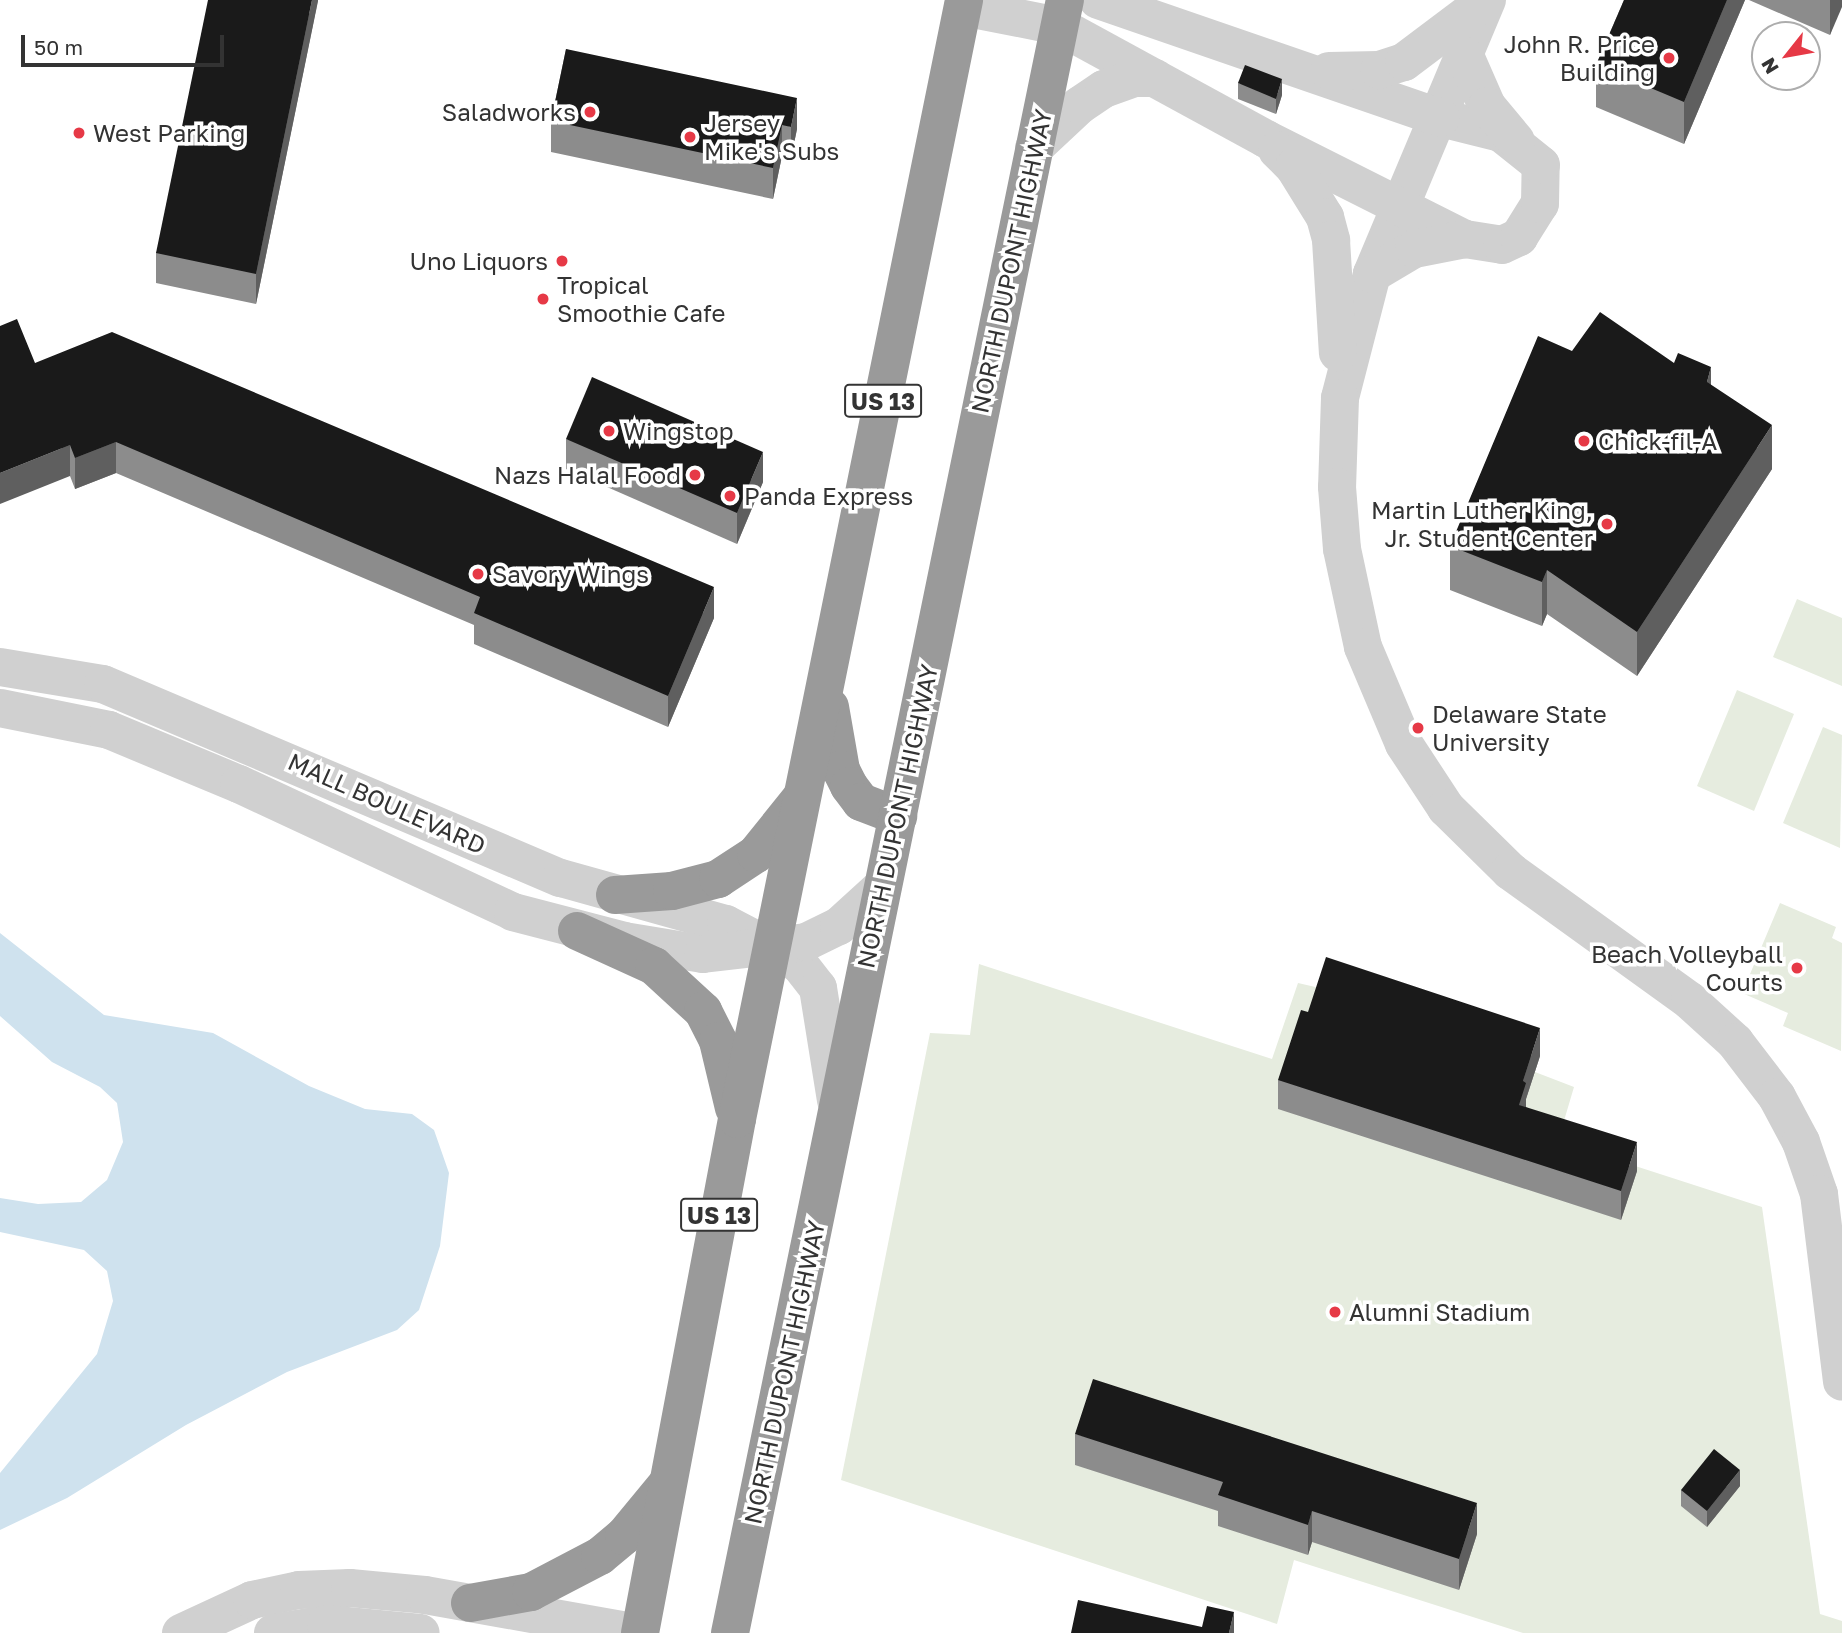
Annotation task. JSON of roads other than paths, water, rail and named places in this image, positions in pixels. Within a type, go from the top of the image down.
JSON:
[{"type":"highway","name":"US 13","points":[[639,1633],[737,1119],[963,4]]},
{"type":"highway","name":"NORTH DUPONT HIGHWAY","points":[[730,1633],[1062,13]]},
{"type":"highway","points":[[826,684],[841,770],[849,786],[861,802],[898,816]]},
{"type":"highway","points":[[615,895],[672,891],[718,879],[756,854],[803,795]]},
{"type":"highway","points":[[578,931],[654,966],[703,1010],[718,1041],[737,1119]]},
{"type":"highway","points":[[470,1604],[531,1592],[600,1556],[624,1536],[668,1483]]},
{"type":"street","points":[[1098,0],[1441,118],[1516,141]]},
{"type":"street","points":[[1306,72],[1380,69],[1404,62],[1487,0]]},
{"type":"street","points":[[1340,398],[1372,274],[1441,118],[1487,0]]},
{"type":"street","points":[[963,4],[1062,13],[1155,78],[1266,139],[1465,239],[1502,245],[1519,237],[1532,221],[1540,204],[1541,165],[1516,141],[1487,106],[1465,57]]},
{"type":"street","points":[[1034,148],[1080,105],[1104,89],[1134,78],[1155,78]]},
{"type":"street","points":[[1266,139],[1294,167],[1325,217],[1331,240],[1340,398],[1337,487],[1342,549],[1363,648],[1404,744],[1425,780],[1475,839],[1510,872],[1690,1001],[1735,1042],[1777,1097],[1801,1142],[1819,1194],[1842,1382]]},
{"type":"street","points":[[1372,274],[1414,249],[1465,239]]},
{"type":"street","name":"MALL BOULEVARD","points":[[0,667],[103,684],[534,867],[615,895],[726,924],[772,948],[800,965],[818,988],[838,1109]]},
{"type":"street","name":"MALL BOULEVARD","points":[[0,708],[63,718],[132,739],[239,784],[502,907],[578,931],[703,954],[772,948],[806,942],[839,926],[883,887]]},
{"type":"street","points":[[181,1633],[252,1600],[299,1590],[388,1590],[639,1633]]},
{"type":"street","points":[[273,1633],[326,1624],[421,1633]]},
{"type":"water","points":[[0,933],[104,1015],[213,1033],[309,1086],[365,1109],[412,1114],[434,1130],[449,1173],[440,1246],[419,1310],[397,1330],[287,1372],[186,1425],[67,1498],[0,1530],[0,1473],[97,1354],[113,1301],[107,1271],[84,1250],[0,1232],[0,1198],[38,1204],[81,1202],[107,1180],[123,1142],[117,1103],[100,1087],[52,1062],[0,1016]]},
{"type":"place","name":"John R. Price Building","points":[[1669,58]]},
{"type":"place","name":"Saladworks","points":[[590,112]]},
{"type":"place","name":"West Parking","points":[[79,133]]},
{"type":"place","name":"Jersey Mike's Subs","points":[[690,137]]},
{"type":"place","name":"Uno Liquors","points":[[562,261]]},
{"type":"place","name":"Tropical Smoothie Cafe","points":[[543,299]]},
{"type":"place","name":"Wingstop","points":[[609,431]]},
{"type":"place","name":"Chick-fil-A","points":[[1584,441]]},
{"type":"place","name":"Nazs Halal Food","points":[[695,475]]},
{"type":"place","name":"Panda Express","points":[[730,496]]},
{"type":"place","name":"Martin Luther King, Jr. Student Center","points":[[1607,524]]},
{"type":"place","name":"Savory Wings","points":[[478,574]]},
{"type":"place","name":"Delaware State University","points":[[1418,728]]},
{"type":"place","name":"Beach Volleyball Courts","points":[[1797,968]]},
{"type":"place","name":"Alumni Stadium","points":[[1335,1312]]}]
